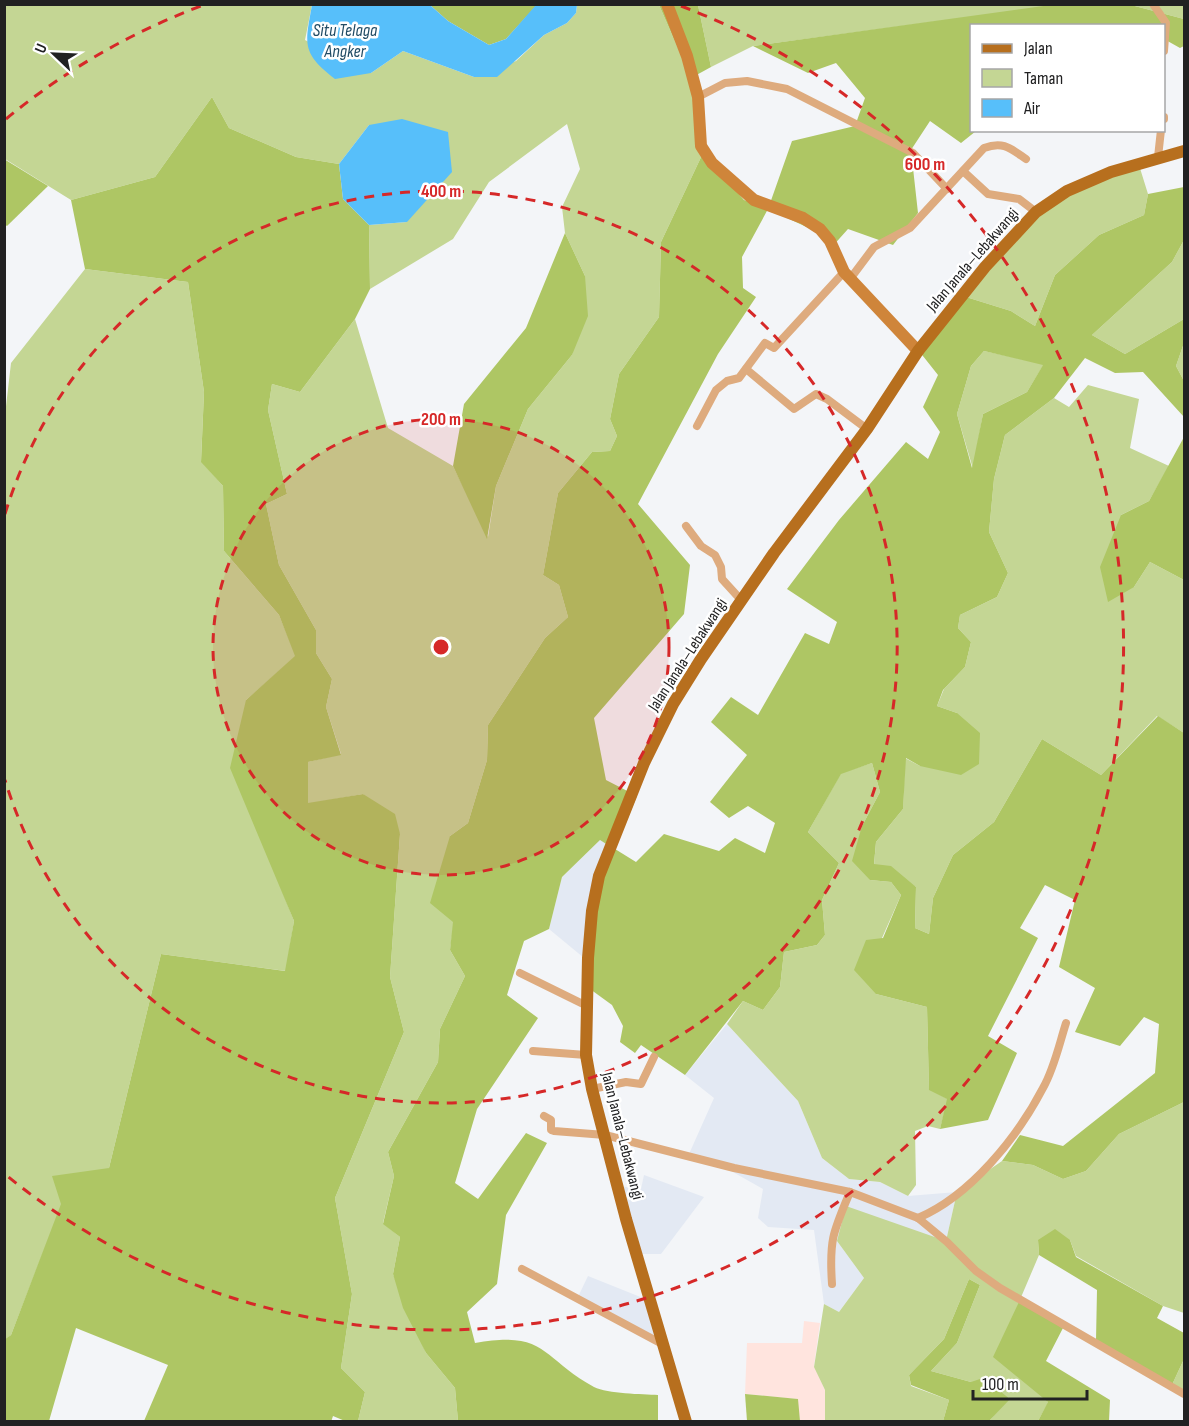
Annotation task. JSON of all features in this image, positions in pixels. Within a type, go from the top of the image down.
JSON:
[{"type":"main road","name":"Jalan Janala–Lebakwangi","points":[[686,1422],[626,1219],[592,1089],[586,1055],[585,1005],[592,911],[607,856],[644,763],[673,704],[742,602],[867,429],[918,351],[985,267],[1036,212],[1067,191],[1111,172],[1185,151]]},
{"type":"street","points":[[667,4],[687,56],[698,97],[701,146],[712,163],[754,200],[803,218],[820,229],[830,241],[847,275],[918,351]]},
{"type":"street","points":[[1153,4],[1166,23],[1165,37]]},
{"type":"street","points":[[698,97],[724,83],[747,81],[788,89],[913,153],[947,189]]},
{"type":"street","points":[[1158,157],[1161,132]]},
{"type":"street","points":[[697,426],[716,390],[727,381],[739,378],[765,343],[774,348],[874,247],[910,228],[984,148],[994,144],[1006,144],[1026,159]]},
{"type":"street","points":[[963,171],[988,194],[1019,199],[1036,212]]},
{"type":"street","points":[[746,369],[794,409],[816,394],[827,399],[867,429]]},
{"type":"street","points":[[686,526],[701,546],[715,555],[721,567],[722,579],[742,602]]},
{"type":"street","points":[[520,973],[585,1005]]},
{"type":"street","points":[[918,1218],[938,1209],[952,1199],[990,1164],[1012,1136],[1043,1090],[1066,1023]]},
{"type":"street","points":[[533,1051],[586,1055]]},
{"type":"street","points":[[592,1089],[619,1082],[641,1084],[654,1057]]},
{"type":"street","points":[[544,1116],[551,1120],[551,1130],[554,1131],[605,1135],[734,1168],[850,1192],[918,1218],[947,1242],[976,1271],[1000,1288],[1185,1394]]},
{"type":"street","points":[[832,1284],[829,1249],[833,1230],[850,1192]]},
{"type":"street","points":[[522,1269],[663,1345]]},
{"type":"shaded area","points":[[600,840],[615,849],[589,962],[549,929],[562,877]]},
{"type":"shaded area","points":[[727,1024],[798,1101],[822,1158],[849,1179],[880,1182],[908,1196],[957,1192],[946,1241],[837,1241],[864,1278],[839,1312],[824,1304],[814,1230],[768,1227],[758,1218],[763,1189],[724,1167],[689,1154],[714,1098],[685,1075]]},
{"type":"shaded area","points":[[644,1175],[704,1197],[661,1254],[640,1254],[619,1186],[641,1189]]},
{"type":"shaded area","points":[[588,1276],[653,1302],[660,1339],[577,1299]]},
{"type":"shaded area","points":[[804,1321],[820,1323],[814,1366],[825,1390],[825,1421],[800,1421],[797,1399],[745,1394],[747,1343],[802,1343]]},
{"type":"green space","points":[[1058,4],[1131,5],[1184,19],[1184,46],[1180,48],[1165,40],[1165,24],[970,24],[970,132],[975,132],[961,143],[930,121],[911,150],[918,213],[893,245],[848,229],[831,248],[815,231],[768,209],[792,141],[855,126],[865,98],[836,63],[808,73],[753,46]]},
{"type":"green space","points":[[4,5],[312,5],[305,40],[371,73],[403,51],[474,77],[516,61],[544,35],[567,23],[576,13],[577,5],[659,5],[691,78],[703,153],[661,242],[659,317],[619,374],[610,419],[617,436],[610,451],[592,452],[558,493],[543,575],[559,585],[568,617],[545,638],[488,725],[487,760],[468,823],[450,836],[454,922],[450,950],[465,976],[440,1029],[438,1062],[388,1152],[394,1176],[383,1223],[400,1237],[393,1274],[426,1353],[455,1388],[458,1421],[358,1421],[365,1392],[341,1368],[352,1294],[335,1198],[404,1032],[390,977],[400,834],[363,794],[308,804],[308,762],[341,754],[326,707],[332,679],[316,653],[316,630],[279,565],[266,504],[287,494],[268,410],[272,384],[300,392],[355,319],[388,428],[453,466],[488,537],[496,486],[528,409],[572,355],[585,276],[565,233],[562,207],[580,169],[567,124],[489,182],[453,239],[370,289],[369,225],[407,222],[369,125],[339,164],[296,157],[229,128],[212,97],[155,177],[71,200],[5,159]]},
{"type":"green space","points":[[430,5],[537,5],[506,39],[489,45],[448,21]]},
{"type":"green space","points":[[659,5],[698,5],[711,67],[691,78]]},
{"type":"green space","points":[[698,5],[1058,5],[753,46],[711,67]]},
{"type":"green space","points":[[1131,5],[1184,5],[1184,19]]},
{"type":"green space","points":[[212,97],[229,128],[296,157],[339,164],[343,199],[369,225],[370,289],[355,319],[300,392],[272,384],[268,410],[287,494],[266,504],[279,565],[316,630],[316,653],[332,679],[326,707],[341,755],[308,762],[308,803],[363,794],[395,814],[400,834],[390,977],[404,1032],[335,1198],[352,1294],[341,1368],[365,1392],[358,1421],[345,1421],[333,1416],[331,1422],[144,1421],[168,1365],[76,1328],[49,1421],[5,1421],[4,1340],[11,1335],[61,1204],[52,1176],[109,1168],[161,954],[285,971],[294,921],[230,768],[246,700],[295,656],[279,615],[224,551],[223,486],[201,462],[204,392],[188,282],[85,269],[71,200],[155,177]]},
{"type":"green space","points":[[703,153],[744,200],[768,209],[742,257],[743,288],[756,297],[718,354],[638,504],[690,565],[684,614],[594,718],[606,780],[637,796],[615,849],[636,862],[664,834],[719,851],[735,838],[765,853],[775,823],[748,806],[729,818],[710,802],[747,755],[711,722],[731,697],[758,715],[805,633],[829,644],[837,622],[787,589],[839,520],[906,442],[928,459],[940,432],[923,407],[938,375],[919,351],[966,297],[1011,311],[1035,326],[1055,275],[1099,235],[1144,215],[1148,194],[1184,187],[1184,240],[1172,262],[1092,335],[1125,354],[1184,319],[1184,343],[1176,366],[1184,381],[1184,417],[1143,372],[1115,373],[1085,358],[1054,398],[1005,435],[994,479],[989,532],[1008,573],[997,597],[960,615],[958,628],[971,642],[965,667],[943,690],[937,706],[957,713],[980,733],[979,764],[961,775],[920,766],[906,758],[903,809],[876,842],[874,864],[891,866],[916,887],[915,928],[929,934],[933,898],[953,855],[994,822],[1042,739],[1101,775],[1158,716],[1184,733],[1184,1102],[1119,1134],[1086,1171],[1063,1179],[1033,1165],[1002,1161],[1020,1135],[1063,1146],[1155,1073],[1159,1024],[1144,1017],[1120,1046],[1075,1032],[1095,988],[1059,967],[1075,900],[1045,885],[1020,928],[1038,938],[988,1036],[1017,1053],[988,1120],[940,1129],[947,1099],[929,1090],[927,1007],[876,994],[854,970],[866,940],[883,938],[901,895],[891,882],[870,880],[852,861],[862,826],[880,792],[872,763],[841,774],[808,832],[839,863],[822,900],[825,935],[817,945],[784,952],[780,987],[763,1010],[743,1001],[685,1075],[641,1045],[635,1053],[620,1042],[623,1026],[612,1005],[590,989],[596,887],[614,849],[600,840],[562,877],[549,929],[524,941],[507,995],[538,1018],[477,1109],[455,1183],[478,1199],[526,1133],[547,1143],[506,1215],[497,1284],[467,1312],[475,1343],[517,1340],[542,1349],[594,1387],[616,1392],[658,1395],[658,1421],[458,1421],[455,1388],[426,1353],[403,1308],[393,1274],[400,1237],[383,1224],[394,1176],[388,1152],[438,1062],[440,1029],[465,976],[450,950],[453,922],[430,903],[450,836],[468,823],[487,760],[488,725],[545,638],[568,617],[559,585],[543,575],[558,493],[592,452],[610,451],[617,436],[610,419],[619,374],[659,317],[661,242]],"holes":[[[984,351],[1043,365],[1027,392],[983,414],[972,468],[957,414],[971,366]]]},
{"type":"green space","points":[[4,159],[48,186],[7,226],[4,224]]},
{"type":"green space","points":[[1139,165],[1148,194],[1144,215],[1099,235],[1055,275],[1035,326],[1011,311],[966,297],[1039,213],[1089,184]]},
{"type":"green space","points":[[565,233],[585,276],[588,316],[572,355],[528,409],[496,486],[487,539],[453,466],[464,404],[526,328]]},
{"type":"green space","points":[[1184,240],[1184,319],[1125,354],[1092,335],[1172,262]]},
{"type":"green space","points":[[85,269],[188,282],[204,392],[201,461],[223,486],[224,551],[279,615],[296,656],[246,700],[266,850],[294,921],[286,971],[161,954],[109,1168],[62,1204],[11,1335],[5,1340],[5,415],[11,363]]},
{"type":"green space","points":[[1184,343],[1184,381],[1176,366]]},
{"type":"green space","points":[[984,351],[1044,364],[1027,392],[983,414],[973,469],[957,414],[971,366]]},
{"type":"green space","points":[[1088,385],[1139,399],[1130,448],[1169,466],[1149,501],[1121,515],[1134,587],[1150,562],[1184,580],[1184,733],[1157,716],[1101,775],[1042,739],[994,822],[953,855],[933,898],[929,934],[915,928],[916,887],[874,865],[876,842],[903,809],[905,758],[920,766],[957,713],[937,706],[944,689],[965,667],[971,642],[958,628],[960,615],[997,597],[1008,573],[989,532],[994,479],[1005,435],[1054,398],[1069,407]]},
{"type":"green space","points":[[1184,437],[1184,580],[1150,562],[1134,587],[1108,602],[1100,567],[1121,515],[1149,501]]},
{"type":"green space","points":[[872,763],[880,792],[862,826],[870,880],[891,882],[901,895],[882,938],[876,994],[927,1007],[929,1089],[948,1099],[940,1129],[928,1126],[915,1131],[916,1185],[908,1196],[880,1182],[849,1179],[822,1158],[798,1101],[727,1024],[743,1001],[763,1010],[780,987],[784,952],[817,945],[825,935],[822,900],[839,863],[808,832],[841,773]]},
{"type":"green space","points":[[1184,1102],[1184,1313],[1163,1306],[1076,1256],[1070,1240],[1038,1240],[1039,1255],[1019,1302],[1048,1403],[1038,1421],[989,1421],[1009,1398],[971,1382],[931,1371],[957,1343],[980,1285],[969,1279],[944,1339],[909,1375],[911,1386],[949,1400],[943,1421],[825,1421],[825,1390],[814,1367],[824,1304],[839,1312],[864,1278],[837,1241],[846,1206],[946,1241],[957,1192],[1002,1161],[1033,1165],[1063,1179],[1086,1171],[1119,1134]]},
{"type":"green space","points":[[1055,1229],[1070,1240],[1076,1257],[1163,1306],[1157,1318],[1184,1333],[1184,1359],[1171,1387],[1096,1340],[1097,1290],[1039,1255],[1038,1240]]},
{"type":"green space","points":[[969,1279],[980,1285],[957,1343],[931,1371],[971,1382],[983,1378],[1010,1399],[989,1421],[943,1421],[949,1400],[911,1385],[909,1375],[944,1339]]},
{"type":"green space","points":[[1019,1302],[1063,1328],[1046,1361],[1110,1400],[1109,1421],[1038,1421],[1048,1402],[993,1357]]},
{"type":"green space","points":[[1184,1359],[1184,1395],[1171,1387]]},
{"type":"green space","points":[[745,1394],[798,1399],[800,1421],[747,1421]]},
{"type":"water","name":"Situ Telaga Angker","points":[[312,5],[430,5],[448,21],[489,45],[506,39],[536,5],[577,5],[576,13],[567,23],[544,35],[497,77],[474,77],[403,51],[371,73],[335,79],[316,62],[308,47]]},
{"type":"water","points":[[402,119],[448,132],[452,172],[407,222],[369,225],[343,199],[339,164],[369,125]]}]
